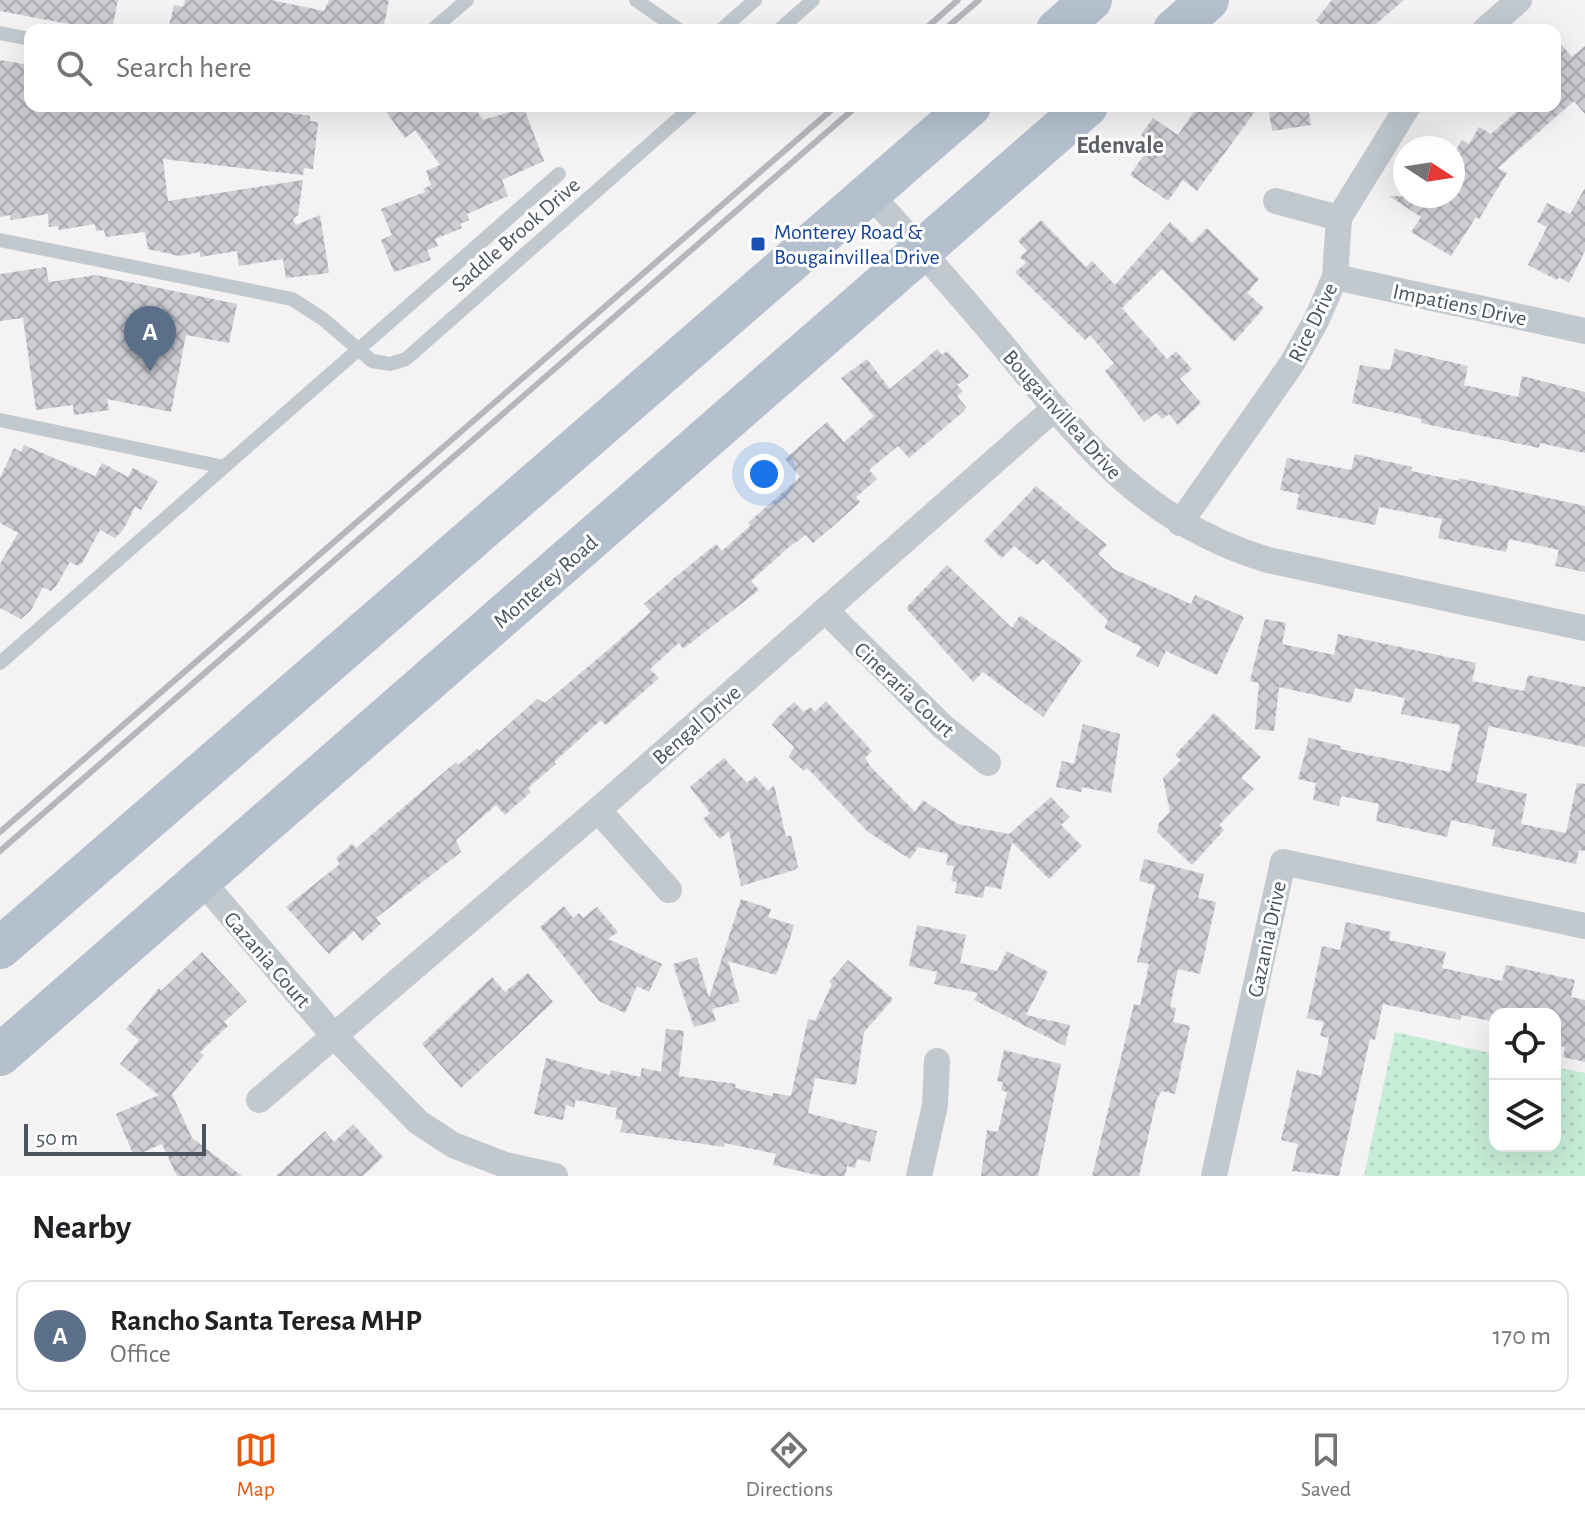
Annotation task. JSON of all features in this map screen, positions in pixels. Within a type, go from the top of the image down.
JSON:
[{"type":"main road","points":[[1064,24],[1091,0]]},
{"type":"main road","points":[[1181,24],[1208,0]]},
{"type":"main road","points":[[0,948],[963,112]]},
{"type":"main road","name":"Monterey Road","points":[[0,1055],[1080,112]]},
{"type":"street","points":[[1492,24],[1519,0]]},
{"type":"street","name":"Rice Drive","points":[[1180,523],[1291,365],[1335,277],[1339,218],[1404,112]]},
{"type":"street","name":"Bougainvillea Drive","points":[[870,194],[1116,477],[1180,523],[1224,547],[1268,560],[1585,628]]},
{"type":"street","points":[[1276,201],[1339,218]]},
{"type":"street","name":"Impatiens Drive","points":[[1335,277],[1585,331]]},
{"type":"street","name":"Bengal Drive","points":[[259,1100],[598,810],[1055,408]]},
{"type":"street","name":"Cineraria Court","points":[[826,611],[942,726],[988,763]]},
{"type":"street","points":[[598,810],[669,890]]},
{"type":"street","name":"Gazania Drive","points":[[1214,1176],[1283,862],[1585,926]]},
{"type":"street","name":"Gazania Court","points":[[202,881],[335,1037]]},
{"type":"street","points":[[335,1037],[418,1122],[453,1145],[505,1165],[555,1176]]},
{"type":"street","points":[[919,1176],[935,1105],[937,1061]]},
{"type":"lane","points":[[439,24],[467,0]]},
{"type":"lane","points":[[636,0],[670,24]]},
{"type":"lane","points":[[728,24],[755,0]]},
{"type":"lane","points":[[786,24],[813,0]]},
{"type":"lane","points":[[0,33],[24,38]]},
{"type":"lane","name":"Saddle Brook Drive","points":[[0,240],[292,299],[372,361],[390,364],[406,359],[686,112]]},
{"type":"lane","points":[[0,663],[559,174]]},
{"type":"lane","points":[[2,422],[224,467]]},
{"type":"green space","points":[[1395,1032],[1489,1053],[1489,1152],[1561,1152],[1561,1068],[1585,1073],[1585,1176],[1364,1176]]},
{"type":"building","points":[[0,0],[118,0],[113,24],[68,24],[0,11]]},
{"type":"building","points":[[185,0],[271,0],[324,11],[329,0],[389,0],[384,24],[169,24],[174,5],[183,7]]},
{"type":"building","points":[[1332,0],[1404,0],[1376,24],[1320,24],[1316,20]]},
{"type":"building","points":[[1561,44],[1572,57],[1585,46],[1585,114],[1574,101],[1498,168],[1507,173],[1479,219],[1476,217],[1451,256],[1411,232],[1421,217],[1407,208],[1465,208],[1465,142],[1469,144],[1479,127],[1491,134],[1516,112],[1561,112]]},
{"type":"building","points":[[0,60],[24,64],[24,112],[284,112],[310,116],[310,121],[318,122],[313,169],[304,168],[303,175],[163,159],[168,201],[303,180],[298,215],[293,219],[296,225],[320,215],[329,273],[286,278],[283,259],[239,266],[237,251],[200,257],[200,252],[179,256],[148,249],[145,232],[106,237],[104,230],[96,231],[95,224],[59,230],[58,226],[49,227],[48,214],[11,220],[10,215],[0,217]]},
{"type":"building","points":[[386,112],[478,112],[483,120],[510,112],[526,112],[544,161],[502,180],[508,196],[467,214],[469,220],[460,224],[462,228],[435,239],[438,246],[427,250],[431,260],[394,272],[381,240],[392,235],[381,209],[425,192],[423,189],[431,185],[426,171],[440,165],[415,130],[405,138]]},
{"type":"building","points":[[1194,112],[1255,112],[1197,191],[1183,180],[1168,201],[1130,175],[1152,143],[1141,135],[1153,118],[1178,135]]},
{"type":"building","points":[[1269,112],[1309,112],[1311,125],[1272,131]]},
{"type":"building","points":[[1585,188],[1585,251],[1569,283],[1528,265],[1547,227],[1537,222],[1547,203],[1570,214]]},
{"type":"building","points":[[1041,220],[1086,267],[1092,261],[1115,285],[1170,222],[1192,243],[1207,228],[1259,279],[1247,293],[1264,308],[1234,342],[1162,269],[1122,308],[1167,359],[1176,351],[1192,369],[1180,379],[1201,403],[1178,425],[1169,414],[1162,419],[1156,413],[1144,422],[1105,371],[1114,363],[1090,335],[1085,340],[1015,272],[1026,263],[1020,257],[1027,251],[1018,241]]},
{"type":"building","points":[[46,267],[49,282],[96,275],[237,304],[229,343],[186,335],[171,412],[107,399],[109,410],[74,415],[73,405],[36,410],[23,318],[0,321],[0,274]]},
{"type":"building","points":[[937,349],[942,355],[947,351],[969,376],[957,385],[963,391],[957,396],[966,407],[964,411],[909,458],[898,446],[869,470],[877,479],[856,497],[860,502],[831,528],[813,543],[806,535],[789,547],[751,581],[759,590],[683,649],[679,643],[650,669],[659,678],[606,725],[601,720],[528,788],[531,792],[505,815],[496,805],[456,840],[461,852],[376,918],[381,924],[362,941],[354,931],[329,954],[286,907],[340,864],[336,858],[352,844],[356,848],[456,762],[458,765],[477,749],[479,751],[537,699],[545,703],[609,649],[651,612],[644,604],[673,579],[716,544],[722,551],[751,525],[748,523],[800,477],[785,459],[827,422],[844,442],[874,416],[841,378],[867,359],[890,389]]},
{"type":"building","points":[[1395,349],[1468,366],[1464,385],[1518,397],[1522,376],[1585,392],[1585,453],[1540,443],[1539,448],[1421,423],[1422,419],[1352,403],[1360,365],[1390,370]]},
{"type":"building","points":[[24,445],[95,476],[102,463],[128,477],[133,468],[158,481],[141,510],[135,507],[123,530],[115,538],[100,530],[82,563],[78,566],[70,562],[56,586],[51,591],[43,587],[31,610],[21,619],[0,608],[0,564],[18,533],[0,523],[0,478],[14,448],[21,452]]},
{"type":"building","points":[[1355,454],[1412,467],[1411,471],[1459,481],[1459,478],[1585,506],[1585,572],[1555,566],[1559,550],[1509,539],[1506,552],[1438,538],[1442,519],[1379,507],[1375,525],[1296,509],[1299,494],[1280,490],[1287,458],[1351,470]]},
{"type":"building","points":[[1036,486],[1107,545],[1098,554],[1114,569],[1191,604],[1195,595],[1244,617],[1217,675],[1166,651],[1158,667],[1136,656],[1141,647],[1104,628],[1108,621],[1043,559],[1037,565],[1014,546],[1002,558],[984,541]]},
{"type":"building","points":[[947,565],[1012,628],[1020,615],[1082,660],[1043,717],[983,672],[973,682],[906,608]]},
{"type":"building","points":[[1265,619],[1286,623],[1282,644],[1334,655],[1338,634],[1476,663],[1472,681],[1524,691],[1528,675],[1585,687],[1585,747],[1489,726],[1476,782],[1527,794],[1521,824],[1566,833],[1577,783],[1585,784],[1585,851],[1579,850],[1576,864],[1492,846],[1495,830],[1451,820],[1447,837],[1376,821],[1379,804],[1341,796],[1339,806],[1313,800],[1316,783],[1298,779],[1309,738],[1341,746],[1340,749],[1450,772],[1460,725],[1401,714],[1405,698],[1355,688],[1351,703],[1279,687],[1274,731],[1255,729],[1259,683],[1250,681]]},
{"type":"building","points":[[826,701],[872,751],[865,758],[871,767],[915,812],[923,800],[958,824],[1009,834],[1051,797],[1070,817],[1061,825],[1082,846],[1049,879],[1012,842],[1001,889],[985,886],[983,898],[955,893],[957,882],[951,881],[954,866],[946,865],[948,854],[918,847],[910,859],[868,832],[807,768],[804,771],[789,757],[794,747],[772,725],[775,720],[794,702],[804,712],[810,707],[815,712]]},
{"type":"building","points":[[1214,713],[1261,757],[1241,778],[1254,789],[1219,825],[1224,830],[1192,865],[1157,832],[1159,823],[1170,812],[1163,778],[1181,760],[1175,755]]},
{"type":"building","points":[[1083,724],[1120,734],[1111,793],[1082,787],[1081,792],[1056,787],[1062,761],[1074,764]]},
{"type":"building","points":[[724,758],[747,783],[755,776],[768,791],[774,785],[786,837],[791,835],[798,867],[794,870],[741,886],[729,831],[720,839],[703,819],[710,813],[690,787]]},
{"type":"building","points":[[1144,859],[1204,874],[1198,898],[1216,902],[1200,974],[1178,969],[1170,1007],[1176,1008],[1173,1022],[1190,1026],[1175,1094],[1162,1091],[1157,1098],[1139,1176],[1092,1176],[1134,1004],[1140,1006],[1149,964],[1137,962],[1155,885],[1139,881]]},
{"type":"building","points":[[741,899],[771,909],[768,917],[794,925],[788,945],[776,975],[728,961],[740,1002],[712,1009],[716,1021],[694,1027],[673,964],[697,957],[709,998]]},
{"type":"building","points":[[564,906],[573,918],[579,913],[583,918],[597,907],[618,932],[608,939],[662,964],[649,992],[637,986],[625,1013],[599,1001],[540,927]]},
{"type":"building","points":[[1346,922],[1391,932],[1389,940],[1446,952],[1442,968],[1502,981],[1506,965],[1575,980],[1571,997],[1585,1000],[1585,1062],[1563,1057],[1565,1047],[1561,1046],[1561,1008],[1489,1008],[1489,1021],[1462,1015],[1460,1020],[1383,1004],[1375,1040],[1370,1039],[1339,1176],[1292,1171],[1298,1144],[1281,1140],[1297,1070],[1321,1076],[1329,1038],[1320,1036],[1324,1022],[1307,1018],[1322,946],[1340,950]]},
{"type":"building","points":[[917,925],[966,935],[960,963],[997,971],[1007,951],[1048,972],[1026,1015],[1070,1025],[1065,1046],[974,1000],[978,993],[934,984],[937,972],[909,966]]},
{"type":"building","points":[[202,952],[247,1001],[224,1022],[228,1026],[200,1052],[204,1055],[172,1094],[192,1138],[242,1176],[177,1176],[162,1144],[134,1156],[116,1114],[159,1095],[120,1064],[139,1040],[126,1029],[159,988],[161,991]]},
{"type":"building","points":[[848,960],[893,999],[864,1032],[856,1085],[815,1078],[808,1113],[877,1131],[870,1162],[857,1159],[855,1168],[847,1166],[845,1176],[821,1176],[773,1165],[776,1154],[725,1143],[724,1147],[620,1132],[623,1120],[615,1119],[617,1108],[576,1100],[574,1107],[566,1105],[563,1120],[534,1114],[546,1058],[610,1075],[611,1070],[640,1077],[642,1068],[661,1072],[666,1029],[684,1031],[679,1076],[736,1084],[735,1088],[772,1096],[773,1093],[791,1096],[808,1019],[815,1021],[832,984],[829,982]]},
{"type":"building","points":[[528,973],[553,1002],[461,1088],[422,1044],[492,977],[505,992]]},
{"type":"building","points":[[1004,1050],[1061,1064],[1038,1176],[981,1176],[987,1130],[998,1132],[1007,1092],[1001,1090],[1003,1082],[997,1081]]},
{"type":"building","points":[[353,1124],[383,1157],[363,1176],[276,1176],[325,1131],[334,1142]]},
{"type":"railway","points":[[931,24],[958,0]]},
{"type":"railway","points":[[951,24],[979,0]]},
{"type":"railway","points":[[0,832],[829,112]]},
{"type":"railway","points":[[0,851],[850,112]]},
{"type":"place","name":"Monterey Road & Bougainvillea Drive","points":[[758,244]]},
{"type":"place","name":"Rancho Santa Teresa MHP","points":[[150,372]]},
{"type":"district","name":"Edenvale","points":[[1120,145]]}]
